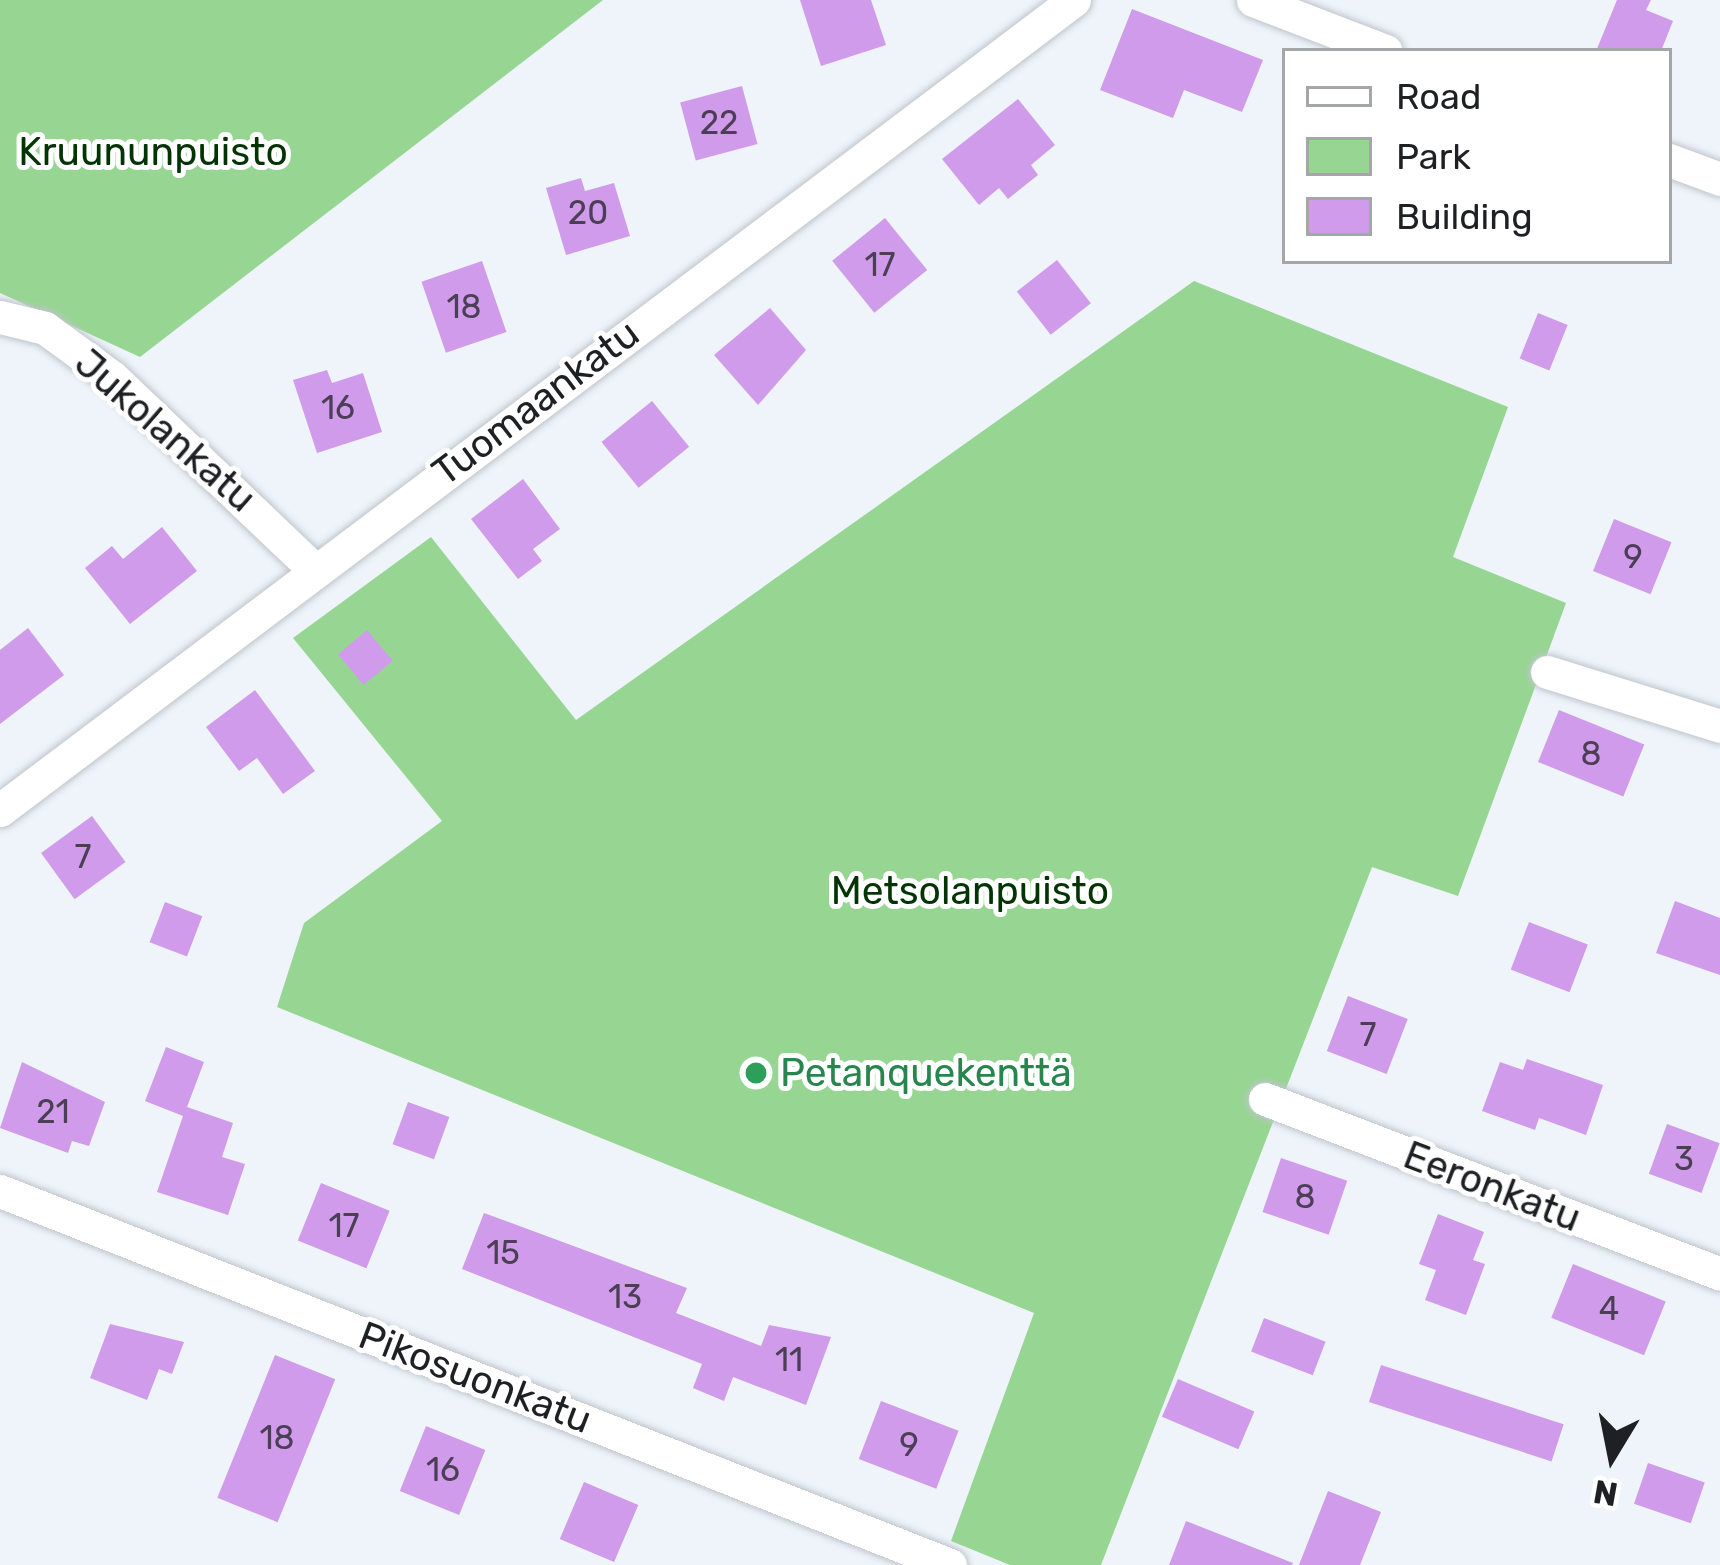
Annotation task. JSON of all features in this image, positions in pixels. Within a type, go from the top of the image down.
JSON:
[{"type":"street","name":"Tuomaankatu","points":[[0,809],[1074,0]]},
{"type":"street","points":[[1253,0],[1378,48]]},
{"type":"street","points":[[1672,161],[1720,179]]},
{"type":"street","name":"Jukolankatu","points":[[0,317],[45,328],[112,376],[315,570]]},
{"type":"street","points":[[1547,672],[1720,725]]},
{"type":"street","name":"Eeronkatu","points":[[1265,1099],[1720,1274]]},
{"type":"street","name":"Pikosuonkatu","points":[[0,1191],[950,1565]]},
{"type":"green space","name":"Kruununpuisto","points":[[0,0],[603,0],[140,357],[0,293]]},
{"type":"green space","name":"Metsolanpuisto","points":[[1194,281],[1508,407],[1453,557],[1566,603],[1458,896],[1372,867],[1101,1565],[1010,1565],[951,1541],[1034,1313],[277,1007],[304,923],[442,821],[293,638],[431,537],[576,720]]},
{"type":"building","points":[[800,0],[871,0],[886,45],[821,66]]},
{"type":"building","points":[[1617,0],[1651,0],[1646,10],[1673,21],[1662,48],[1597,48]]},
{"type":"building","points":[[1132,9],[1263,60],[1242,112],[1184,90],[1173,118],[1100,90]]},
{"type":"building","points":[[742,86],[758,144],[696,161],[680,103]]},
{"type":"building","points":[[1018,99],[1055,145],[1031,165],[1038,175],[1008,199],[999,188],[979,205],[942,159]]},
{"type":"building","points":[[581,178],[585,191],[614,183],[630,236],[566,255],[546,188]]},
{"type":"building","points":[[885,218],[927,270],[874,313],[832,261]]},
{"type":"building","points":[[1057,260],[1091,303],[1051,335],[1017,291]]},
{"type":"building","points":[[482,261],[506,332],[446,353],[421,282]]},
{"type":"building","points":[[770,308],[806,350],[758,405],[714,355]]},
{"type":"building","points":[[1538,313],[1568,325],[1549,370],[1520,358]]},
{"type":"building","points":[[327,370],[332,383],[363,373],[382,432],[317,453],[293,380]]},
{"type":"building","points":[[652,401],[689,447],[639,488],[601,442]]},
{"type":"building","points":[[523,479],[560,529],[533,549],[542,561],[518,579],[471,519]]},
{"type":"building","points":[[1614,519],[1671,542],[1651,594],[1593,571]]},
{"type":"building","points":[[162,527],[197,571],[130,624],[85,568],[112,546],[123,559]]},
{"type":"building","points":[[28,628],[64,675],[0,724],[0,650]]},
{"type":"building","points":[[367,630],[393,661],[364,685],[338,654]]},
{"type":"building","points":[[255,690],[315,771],[283,794],[257,758],[239,771],[206,727]]},
{"type":"building","points":[[1559,710],[1644,744],[1623,796],[1538,762]]},
{"type":"building","points":[[92,816],[126,862],[75,899],[41,853]]},
{"type":"building","points":[[1675,901],[1720,918],[1720,975],[1656,953]]},
{"type":"building","points":[[165,902],[202,916],[187,956],[150,942]]},
{"type":"building","points":[[1529,922],[1588,945],[1570,992],[1511,970]]},
{"type":"building","points":[[1348,996],[1408,1019],[1387,1074],[1327,1051]]},
{"type":"building","points":[[166,1047],[204,1062],[187,1107],[233,1123],[222,1157],[245,1164],[228,1215],[157,1192],[183,1116],[145,1101]]},
{"type":"building","points":[[1527,1059],[1603,1085],[1586,1135],[1539,1118],[1535,1130],[1482,1111],[1500,1062],[1523,1070]]},
{"type":"building","points":[[22,1062],[105,1102],[89,1146],[72,1141],[68,1153],[0,1128]]},
{"type":"building","points":[[408,1102],[449,1117],[434,1159],[393,1144]]},
{"type":"building","points":[[1667,1124],[1720,1143],[1701,1193],[1649,1174]]},
{"type":"building","points":[[1281,1158],[1347,1181],[1329,1235],[1262,1212]]},
{"type":"building","points":[[321,1183],[390,1211],[366,1268],[298,1240]]},
{"type":"building","points":[[484,1213],[687,1288],[676,1313],[761,1346],[769,1325],[831,1337],[806,1405],[733,1377],[724,1401],[693,1388],[702,1364],[462,1269]]},
{"type":"building","points":[[1438,1214],[1484,1232],[1473,1260],[1485,1264],[1466,1315],[1425,1300],[1436,1270],[1419,1264]]},
{"type":"building","points":[[1573,1264],[1666,1301],[1644,1355],[1551,1318]]},
{"type":"building","points":[[1264,1318],[1326,1342],[1313,1375],[1251,1352]]},
{"type":"building","points":[[110,1324],[184,1342],[172,1374],[159,1369],[147,1400],[90,1378]]},
{"type":"building","points":[[275,1355],[335,1379],[278,1522],[217,1498]]},
{"type":"building","points":[[1381,1365],[1564,1424],[1552,1461],[1369,1402]]},
{"type":"building","points":[[1178,1379],[1254,1411],[1238,1449],[1162,1417]]},
{"type":"building","points":[[881,1401],[958,1431],[936,1489],[859,1459]]},
{"type":"building","points":[[426,1426],[485,1450],[459,1515],[400,1491]]},
{"type":"building","points":[[1648,1463],[1705,1483],[1691,1523],[1634,1504]]},
{"type":"building","points":[[584,1482],[638,1505],[614,1562],[560,1539]]},
{"type":"building","points":[[1328,1491],[1381,1512],[1360,1565],[1299,1565]]},
{"type":"building","points":[[1186,1521],[1293,1563],[1169,1565]]},
{"type":"place","name":"Petanquekenttä","points":[[756,1073]]}]
